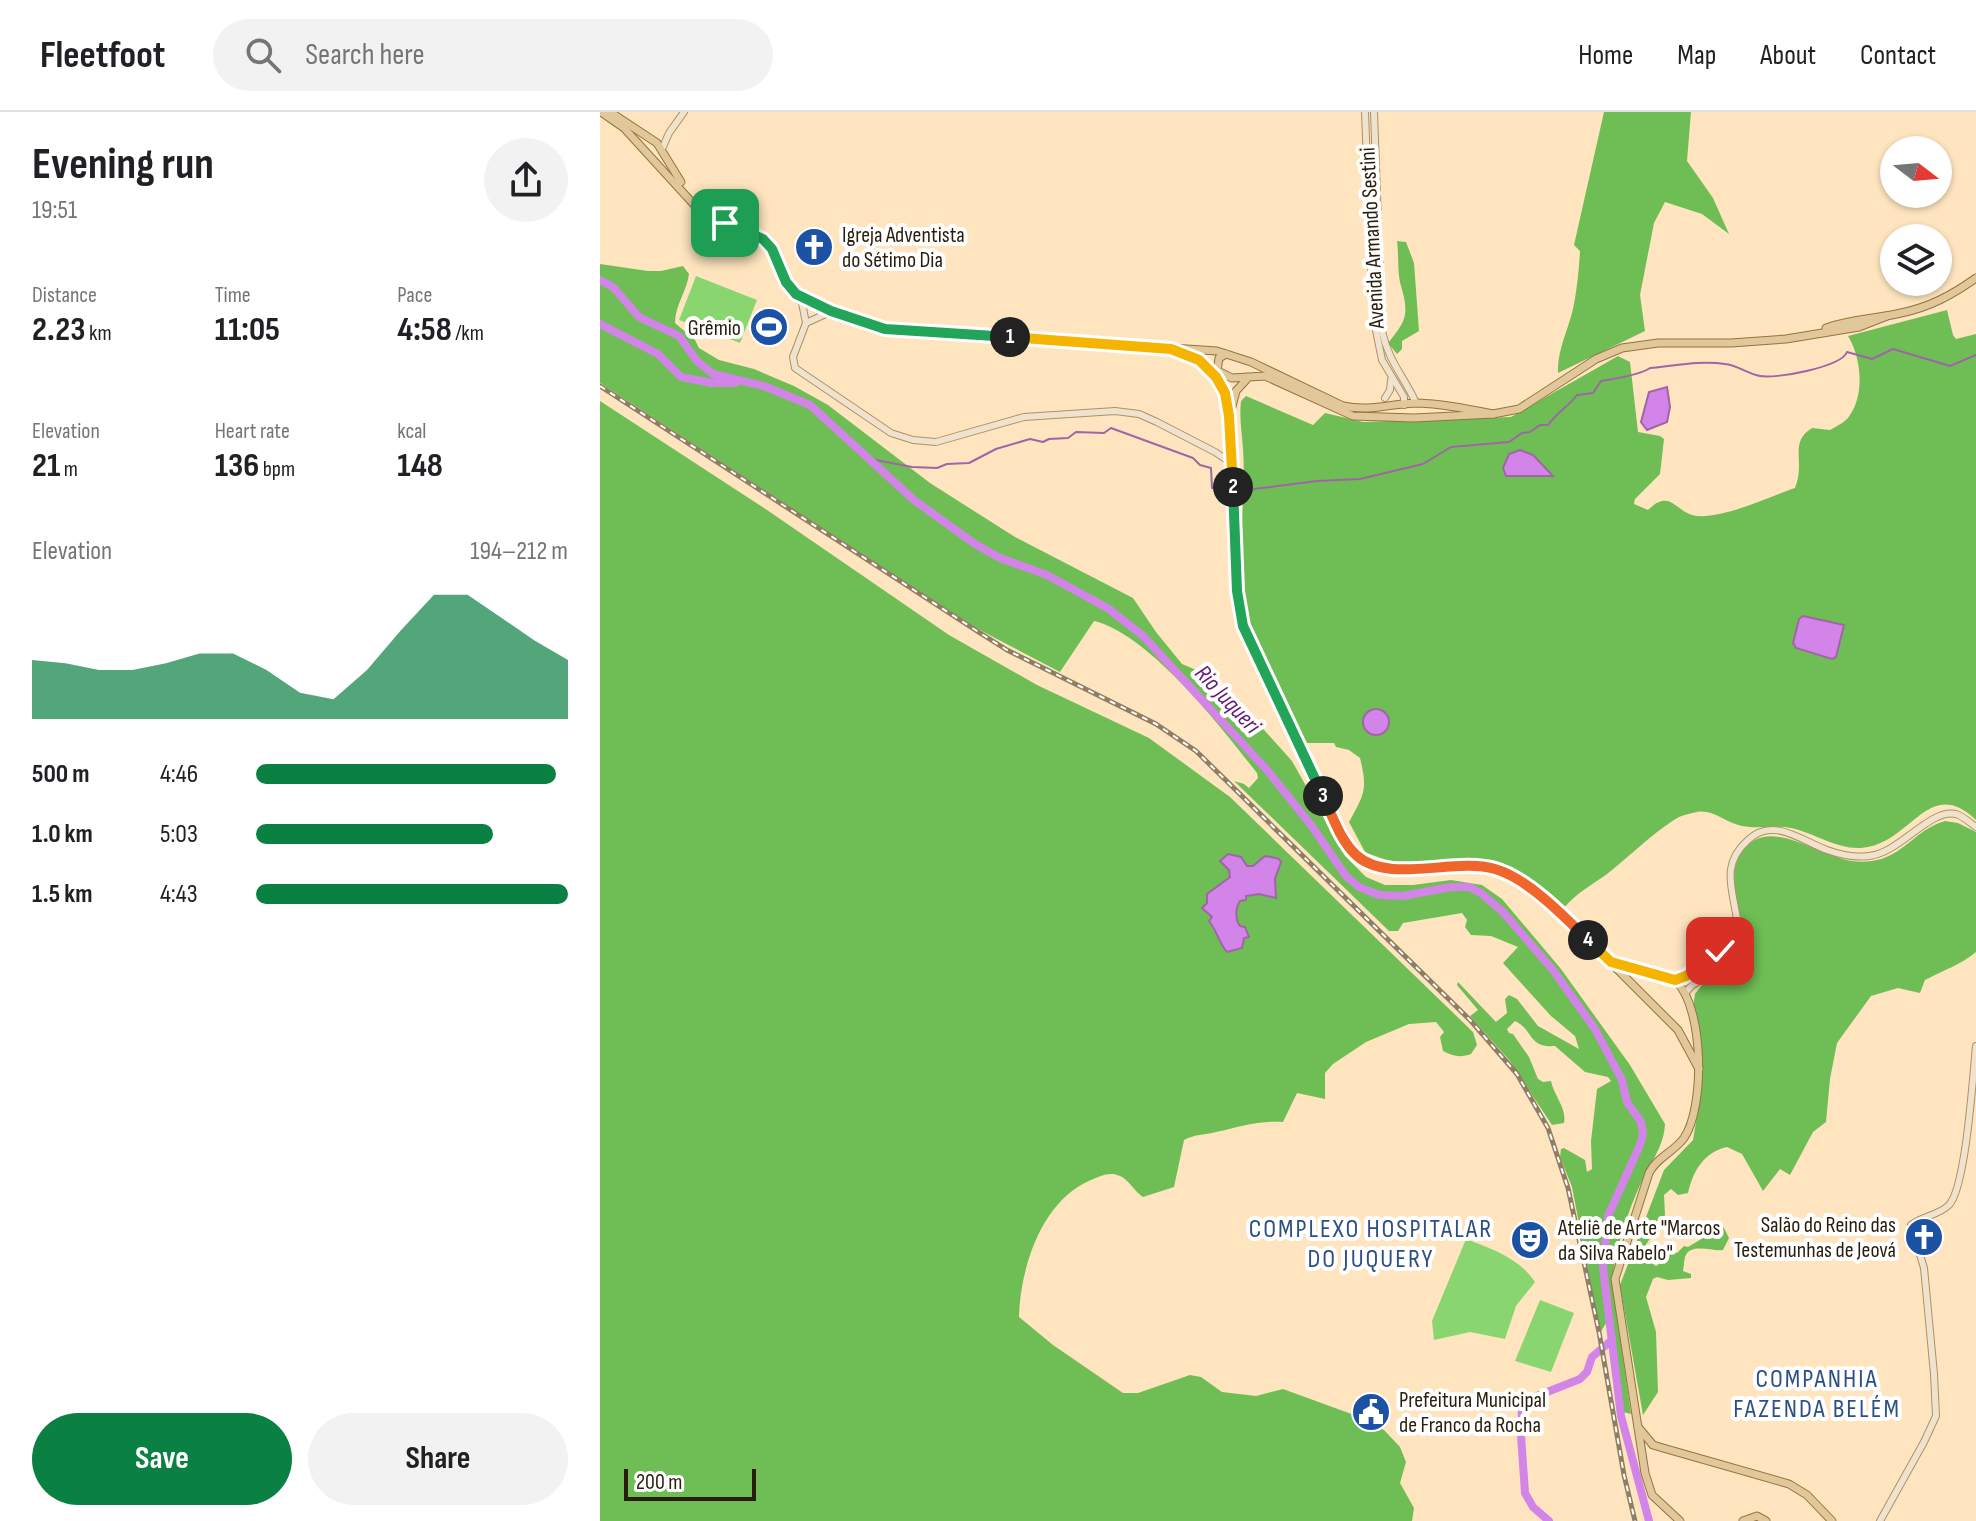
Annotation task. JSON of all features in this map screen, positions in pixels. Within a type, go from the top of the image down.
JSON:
[{"type":"main road","points":[[601,112],[624,128],[698,209],[763,239],[772,249],[786,282],[796,294],[832,311],[885,329],[1229,353],[1343,406],[1368,409],[1416,403],[1493,414]]},
{"type":"main road","points":[[610,112],[662,149],[680,181],[709,215]]},
{"type":"main road","points":[[644,152],[645,145],[652,140]]},
{"type":"main road","points":[[650,158],[658,156],[662,149]]},
{"type":"main road","points":[[1171,349],[1239,379],[1265,376],[1353,416],[1414,418],[1493,414],[1519,409],[1596,359],[1622,348],[1667,343],[1749,342],[1859,327],[1887,316],[1935,304],[1976,278]]},
{"type":"main road","points":[[1229,353],[1219,358],[1217,371],[1229,416],[1237,591],[1243,626],[1350,847],[1362,860],[1382,868],[1467,866],[1505,873],[1561,915],[1611,962],[1682,1036],[1699,1069]]},
{"type":"main road","points":[[1199,360],[1216,377],[1225,393]]},
{"type":"main road","points":[[1229,416],[1238,387],[1250,377]]},
{"type":"main road","points":[[1414,418],[1421,412],[1416,403]]},
{"type":"main road","points":[[1611,962],[1675,980],[1685,994],[1695,1028],[1699,1069],[1692,1120],[1684,1138],[1654,1164],[1616,1272],[1617,1297],[1641,1454],[1652,1495],[1680,1521]]},
{"type":"main road","points":[[1634,986],[1643,971]]},
{"type":"main road","points":[[1682,1036],[1695,1028]]},
{"type":"main road","points":[[1638,1427],[1653,1445]]},
{"type":"main road","points":[[1641,1454],[1648,1445],[1653,1445],[1789,1484],[1807,1495],[1832,1521]]},
{"type":"main road","points":[[1743,1521],[1757,1516],[1766,1521]]},
{"type":"street","points":[[662,149],[684,112]]},
{"type":"street","name":"Avenida Armando Sestini","points":[[1365,112],[1373,316],[1379,352],[1404,397],[1404,405]]},
{"type":"street","name":"Avenida Armando Sestini","points":[[1374,112],[1382,331],[1390,359],[1416,403]]},
{"type":"street","points":[[652,140],[673,128]]},
{"type":"street","points":[[796,294],[802,303],[806,323],[793,357],[795,368],[891,433],[913,440],[936,442],[1024,417],[1115,411],[1139,414],[1157,422],[1221,455],[1232,468]]},
{"type":"street","points":[[806,323],[832,311]]},
{"type":"street","points":[[1385,398],[1392,385],[1391,376]]},
{"type":"street","points":[[1685,994],[1698,981],[1734,968],[1739,937],[1729,877],[1736,854],[1758,832],[1778,829],[1848,857],[1871,856],[1899,845],[1927,822],[1945,814],[1960,815],[1976,827]]},
{"type":"street","points":[[1675,980],[1720,951],[1727,950],[1736,956]]},
{"type":"street","points":[[1714,956],[1714,967],[1724,973]]},
{"type":"street","points":[[1880,1521],[1936,1416],[1924,1268],[1911,1225],[1942,1210],[1955,1196],[1968,1121],[1976,1046]]},
{"type":"green space","points":[[1604,112],[1691,112],[1687,161],[1713,198],[1729,234],[1702,214],[1665,202],[1654,223],[1640,295],[1645,331],[1558,373],[1559,356],[1578,280],[1580,251],[1574,245]]},
{"type":"green space","points":[[1397,241],[1406,242],[1414,263],[1419,331],[1402,341],[1402,349],[1397,354],[1388,343],[1405,316]]},
{"type":"green space","points":[[600,264],[648,271],[683,266],[689,274],[675,323],[695,340],[699,348],[719,360],[754,369],[794,386],[828,405],[930,483],[1015,537],[1133,598],[1182,664],[1208,675],[1230,692],[1292,761],[1345,856],[1366,877],[1385,885],[1451,880],[1482,885],[1502,899],[1561,969],[1630,1065],[1665,1124],[1659,1148],[1627,1218],[1612,1281],[1631,1414],[1623,1412],[1610,1320],[1600,1333],[1572,1187],[1560,1157],[1564,1148],[1585,1160],[1587,1172],[1592,1169],[1591,1141],[1597,1089],[1611,1081],[1608,1077],[1585,1072],[1555,1046],[1535,1041],[1515,1021],[1507,1029],[1509,1033],[1513,1034],[1529,1057],[1538,1079],[1551,1081],[1562,1107],[1564,1123],[1552,1125],[1509,1060],[1470,1016],[1478,1010],[1457,985],[1458,982],[1496,1022],[1507,1013],[1505,999],[1509,995],[1517,999],[1538,1026],[1579,1049],[1575,1036],[1551,1016],[1503,963],[1518,947],[1491,936],[1471,935],[1465,927],[1467,920],[1462,913],[1403,923],[1398,931],[1389,931],[1234,781],[1249,788],[1258,778],[1257,773],[1183,685],[1138,644],[1115,629],[1094,621],[1060,672],[976,628],[600,383]]},
{"type":"green space","points":[[696,276],[757,300],[740,343],[679,320]]},
{"type":"green space","points":[[1947,310],[1956,339],[1976,334],[1976,820],[1959,808],[1945,805],[1932,808],[1878,844],[1852,848],[1800,830],[1742,826],[1709,812],[1695,812],[1679,817],[1661,829],[1564,908],[1525,881],[1493,865],[1396,862],[1365,852],[1349,822],[1363,792],[1360,758],[1349,750],[1336,747],[1334,743],[1307,743],[1270,678],[1248,621],[1241,579],[1244,470],[1240,407],[1246,396],[1313,425],[1325,413],[1363,422],[1511,417],[1618,356],[1630,362],[1638,432],[1664,439],[1660,474],[1635,499],[1634,504],[1648,510],[1662,501],[1668,501],[1690,514],[1708,516],[1795,488],[1799,446],[1805,434],[1812,428],[1830,430],[1836,427],[1844,422],[1855,406],[1860,375],[1848,336]]},
{"type":"green space","points":[[600,401],[767,510],[949,635],[1037,685],[1149,738],[1230,797],[1473,1032],[1477,1045],[1471,1054],[1463,1056],[1443,1051],[1440,1037],[1444,1032],[1436,1022],[1409,1024],[1366,1042],[1325,1073],[1325,1099],[1297,1093],[1283,1122],[1249,1124],[1184,1140],[1174,1187],[1143,1197],[1116,1175],[1091,1180],[1059,1203],[1047,1219],[1029,1257],[1020,1298],[1019,1317],[1053,1345],[1123,1393],[1138,1393],[1190,1375],[1201,1377],[1222,1392],[1256,1396],[1283,1389],[1357,1416],[1384,1430],[1400,1447],[1406,1462],[1400,1483],[1414,1508],[1412,1521],[600,1521]]},
{"type":"green space","points":[[1945,821],[1958,823],[1976,832],[1976,952],[1925,980],[1920,993],[1898,988],[1871,996],[1837,1043],[1826,1122],[1813,1132],[1790,1175],[1780,1169],[1763,1191],[1742,1154],[1727,1147],[1706,1158],[1693,1177],[1688,1193],[1678,1195],[1671,1189],[1664,1195],[1665,1215],[1640,1254],[1656,1266],[1665,1255],[1672,1251],[1677,1253],[1684,1246],[1688,1247],[1703,1238],[1717,1221],[1729,1238],[1723,1250],[1697,1249],[1688,1252],[1683,1271],[1691,1274],[1691,1278],[1653,1279],[1646,1297],[1656,1332],[1658,1392],[1643,1415],[1620,1285],[1664,1170],[1693,1140],[1702,1086],[1702,1048],[1693,1007],[1695,994],[1702,985],[1736,974],[1743,959],[1745,945],[1734,884],[1740,855],[1751,843],[1763,837],[1777,837],[1852,861],[1882,859],[1922,832]]},
{"type":"green space","points":[[1466,1239],[1513,1260],[1535,1282],[1516,1306],[1505,1339],[1470,1332],[1434,1340],[1432,1321]]},
{"type":"green space","points":[[1540,1300],[1574,1313],[1551,1372],[1515,1361]]},
{"type":"shaded area","points":[[1667,387],[1670,407],[1667,422],[1647,430],[1641,422],[1649,392]]},
{"type":"shaded area","points":[[1520,450],[1533,455],[1553,476],[1506,476],[1503,468],[1509,454]]},
{"type":"shaded area","points":[[1803,616],[1844,625],[1836,657],[1832,659],[1796,648],[1793,643],[1799,619]]},
{"type":"shaded area","points":[[1376,709],[1385,713],[1389,722],[1385,731],[1376,735],[1367,731],[1363,722],[1367,713]]},
{"type":"shaded area","points":[[1228,854],[1241,857],[1247,866],[1253,866],[1267,856],[1281,862],[1275,879],[1276,898],[1259,894],[1246,896],[1246,900],[1240,901],[1237,920],[1240,926],[1245,927],[1249,937],[1244,938],[1242,948],[1227,952],[1209,921],[1212,917],[1202,908],[1207,903],[1207,894],[1230,877],[1229,870],[1220,861]]},
{"type":"waterway","name":"Rio Juqueri","points":[[600,280],[613,287],[639,317],[679,336],[697,361],[713,374],[764,386],[810,405],[914,500],[975,544],[1000,558],[1047,575],[1109,609],[1143,636],[1267,770],[1311,825],[1346,876],[1359,887],[1379,895],[1403,896],[1451,887],[1469,887],[1503,912],[1553,970],[1595,1029],[1622,1080],[1627,1102],[1641,1122],[1643,1134],[1640,1145],[1608,1216],[1603,1268],[1621,1416],[1649,1521]]},
{"type":"waterway","points":[[600,324],[658,354],[681,377],[712,383],[735,383]]},
{"type":"waterway","points":[[1239,491],[1360,479],[1423,464],[1451,447],[1509,442],[1540,425],[1548,425],[1577,395],[1593,393],[1601,381],[1634,375],[1650,368],[1716,363],[1768,376],[1821,367],[1847,352],[1872,359],[1893,349],[1950,366],[1976,355]]},
{"type":"waterway","points":[[871,459],[937,468],[947,464],[969,463],[996,449],[1030,439],[1043,442],[1068,438],[1076,432],[1104,433],[1111,428],[1193,458],[1200,465],[1211,468],[1212,488],[1227,490]]},
{"type":"waterway","name":"Rio Juqueri","points":[[1549,1521],[1533,1507],[1525,1493],[1522,1408],[1527,1400],[1580,1379],[1587,1372],[1592,1357],[1612,1340]]},
{"type":"railway","points":[[600,386],[1007,650],[1156,724],[1196,751],[1471,1021],[1517,1074],[1548,1128],[1568,1188],[1635,1521]]},
{"type":"place","name":"Igreja Adventista do Sétimo Dia","points":[[814,247]]},
{"type":"place","name":"Grêmio","points":[[769,327]]},
{"type":"place","name":"Salão do Reino das Testemunhas de Jeová","points":[[1924,1237]]},
{"type":"place","name":"Ateliê de Arte \"Marcos da Silva Rabelo\"","points":[[1530,1240]]},
{"type":"place","name":"Prefeitura Municipal de Franco da Rocha","points":[[1371,1412]]},
{"type":"district","name":"COMPLEXO HOSPITALAR DO JUQUERY","points":[[1371,1243]]},
{"type":"district","name":"COMPANHIA FAZENDA BELÉM","points":[[1817,1393]]},
{"type":"route","points":[[725,223],[758,235],[768,243],[786,282],[796,294],[811,303],[880,328],[1171,349],[1199,360],[1220,383],[1229,416],[1237,591],[1243,626],[1342,837],[1356,855],[1390,869],[1467,866],[1505,873],[1555,909],[1611,962],[1675,980],[1686,976],[1720,951]]}]
